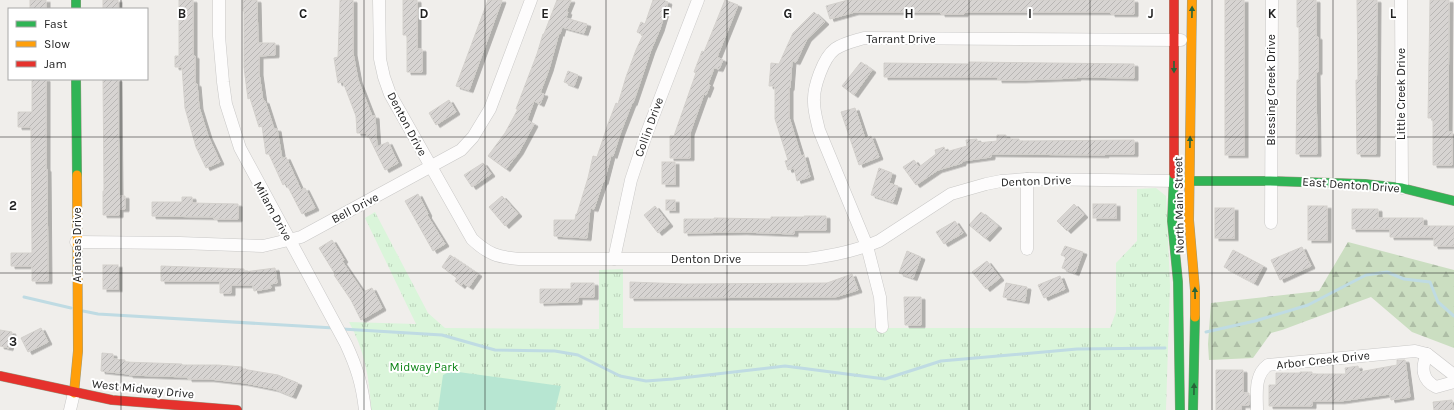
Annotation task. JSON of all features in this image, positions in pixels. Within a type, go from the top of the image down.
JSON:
[{"type":"street","name":"Milam Drive","points":[[218,0],[220,57],[226,104],[240,148],[333,320],[356,366],[361,382],[365,410]]},
{"type":"street","name":"Denton Drive","points":[[379,0],[380,59],[390,94],[472,238],[481,248],[503,258],[806,259],[854,251],[879,241],[951,194],[986,184],[1016,179],[1190,181]]},
{"type":"street","name":"Bell Drive","points":[[76,242],[180,243],[263,246],[301,237],[461,150],[473,137],[490,109],[531,0]]},
{"type":"street","name":"Collin Drive","points":[[614,259],[631,180],[646,135],[698,0]]},
{"type":"street","name":"North Main Street","points":[[1174,0],[1174,181],[1172,221],[1178,282],[1180,410]]},
{"type":"street","name":"North Main Street","points":[[1192,0],[1189,220],[1195,290],[1195,368],[1193,410]]},
{"type":"street","name":"Blessing Creek Drive","points":[[1270,181],[1272,0]]},
{"type":"street","name":"Little Creek Drive","points":[[1401,0],[1402,188]]},
{"type":"street","name":"Tarrant Drive","points":[[882,326],[880,297],[866,246],[819,130],[816,115],[814,102],[820,74],[826,61],[834,50],[846,43],[864,38],[1191,40]]},
{"type":"street","name":"Aransas Drive","points":[[70,410],[77,372],[78,323],[76,242],[76,80]]},
{"type":"street","points":[[1027,179],[1027,249]]},
{"type":"street","name":"East Denton Drive","points":[[1190,181],[1270,181],[1365,184],[1402,188],[1454,201]]},
{"type":"street","points":[[1270,181],[1271,223]]},
{"type":"street","name":"Arbor Creek Drive","points":[[1257,410],[1258,377],[1262,369],[1268,365],[1415,350],[1427,354],[1454,375]]},
{"type":"street","points":[[1427,354],[1423,363],[1423,371],[1430,384],[1436,387],[1454,382]]},
{"type":"street","name":"West Midway Drive","points":[[0,376],[112,400],[237,410]]},
{"type":"green space","name":"Midway Park","points":[[1156,188],[1166,196],[1170,285],[1166,410],[371,410],[368,376],[365,364],[359,343],[349,322],[416,324],[365,218],[375,212],[428,313],[445,328],[599,329],[599,270],[623,269],[623,328],[1110,328],[1116,312],[1116,263],[1137,241],[1137,189]]},
{"type":"green space","points":[[1348,242],[1454,270],[1454,348],[1412,332],[1371,297],[1271,333],[1253,358],[1209,360],[1208,344],[1211,303],[1319,291]]},
{"type":"green space","points":[[451,371],[561,386],[555,410],[438,410],[443,375]]},
{"type":"building","points":[[30,0],[46,0],[46,8],[30,8]]},
{"type":"building","points":[[103,0],[118,0],[118,8],[103,8]]},
{"type":"building","points":[[179,0],[193,0],[193,56],[195,56],[195,84],[197,84],[199,107],[208,136],[220,162],[206,168],[196,147],[185,108],[182,67],[175,67],[175,56],[179,56]]},
{"type":"building","points":[[243,0],[257,0],[258,43],[275,43],[275,55],[259,56],[259,73],[263,101],[265,101],[274,129],[277,129],[282,159],[286,157],[301,190],[305,188],[315,208],[302,214],[286,183],[283,185],[269,154],[266,154],[262,126],[259,127],[250,98],[248,99],[244,67]]},
{"type":"building","points":[[340,0],[353,0],[353,53],[358,80],[372,116],[375,116],[377,147],[388,142],[398,163],[385,170],[369,137],[367,137],[367,133],[357,133],[356,116],[343,82],[338,83],[334,58],[338,57]]},
{"type":"building","points":[[403,0],[417,0],[417,49],[422,49],[422,72],[407,72],[407,35],[403,35]]},
{"type":"building","points":[[488,0],[502,0],[469,90],[456,86]]},
{"type":"building","points":[[557,0],[571,0],[566,12],[568,12],[566,18],[587,24],[584,33],[562,27],[540,93],[544,94],[540,104],[534,101],[527,120],[534,124],[519,152],[506,169],[488,156],[505,133],[518,109],[516,109]]},
{"type":"building","points":[[653,0],[663,0],[668,2],[660,29],[651,50],[633,103],[620,134],[613,156],[611,155],[604,182],[594,209],[590,208],[587,238],[554,236],[554,220],[575,220],[593,156],[597,157],[616,103],[618,104],[626,77],[643,35],[637,32],[641,22],[645,24]]},
{"type":"building","points":[[725,0],[738,5],[717,57],[723,60],[719,69],[714,68],[708,84],[710,85],[706,95],[704,94],[690,133],[690,158],[670,158],[670,136],[674,136],[696,73],[694,72],[702,51],[704,52]]},
{"type":"building","points":[[848,0],[1134,0],[1134,14],[1111,14],[1111,12],[964,12],[964,14],[941,14],[941,12],[855,12],[830,19],[826,6]]},
{"type":"building","points":[[1225,0],[1244,0],[1244,155],[1225,155]]},
{"type":"building","points":[[1297,0],[1316,0],[1316,37],[1318,37],[1318,72],[1316,72],[1317,154],[1296,154],[1297,80],[1299,80],[1299,27],[1297,27]]},
{"type":"building","points":[[1357,0],[1377,0],[1376,154],[1357,154]]},
{"type":"building","points":[[1430,0],[1449,0],[1448,132],[1452,132],[1452,165],[1433,165],[1433,118],[1428,118]]},
{"type":"building","points":[[814,12],[825,22],[807,39],[796,62],[792,61],[789,88],[789,117],[801,156],[804,155],[810,177],[797,181],[794,168],[788,170],[785,161],[788,160],[775,119],[775,86],[769,86],[771,63],[779,64],[793,33]]},
{"type":"building","points":[[861,62],[872,70],[854,95],[842,86]]},
{"type":"building","points":[[969,62],[1134,64],[1134,78],[1077,77],[998,80],[998,77],[884,77],[884,63],[969,64]]},
{"type":"building","points":[[568,71],[578,75],[574,86],[564,82]]},
{"type":"building","points":[[32,80],[46,80],[48,281],[32,281],[32,266],[11,266],[11,253],[32,253],[31,127],[18,127],[18,112],[32,112]]},
{"type":"building","points":[[103,80],[118,80],[119,196],[125,196],[125,209],[119,209],[119,215],[103,215]]},
{"type":"building","points":[[449,100],[456,112],[436,125],[429,113]]},
{"type":"building","points":[[855,108],[865,138],[871,136],[879,157],[859,165],[841,112]]},
{"type":"building","points":[[997,135],[1006,135],[1006,139],[1019,139],[1019,141],[1134,140],[1134,154],[991,154],[991,157],[962,161],[962,163],[938,170],[916,185],[903,167],[914,160],[919,167],[936,154],[935,150],[944,147],[946,152],[967,146],[966,140],[977,139],[977,143],[997,141]]},
{"type":"building","points":[[662,162],[675,162],[675,184],[662,184]]},
{"type":"building","points":[[483,163],[491,174],[472,187],[464,175]]},
{"type":"building","points":[[879,168],[892,173],[889,183],[898,186],[893,202],[871,195]]},
{"type":"building","points":[[418,194],[428,214],[427,215],[445,244],[433,251],[405,201]]},
{"type":"building","points":[[502,196],[518,214],[505,226],[489,207]]},
{"type":"building","points":[[182,197],[192,197],[192,203],[238,204],[238,219],[152,216],[152,202],[182,202]]},
{"type":"building","points":[[666,200],[675,200],[675,210],[666,210]]},
{"type":"building","points":[[1074,204],[1084,215],[1067,231],[1057,221]]},
{"type":"building","points":[[1093,204],[1116,204],[1116,218],[1093,218]]},
{"type":"building","points":[[655,206],[669,224],[658,233],[644,215]]},
{"type":"building","points":[[1308,206],[1327,206],[1327,240],[1308,240]]},
{"type":"building","points":[[1215,208],[1234,208],[1234,238],[1215,238]]},
{"type":"building","points":[[1352,209],[1378,209],[1378,218],[1423,218],[1423,226],[1454,226],[1454,246],[1434,246],[1434,237],[1390,237],[1390,229],[1352,229]]},
{"type":"building","points":[[981,212],[998,226],[986,239],[969,225]]},
{"type":"building","points":[[826,216],[826,230],[794,230],[794,234],[743,232],[684,233],[684,219],[771,219],[771,217]]},
{"type":"building","points":[[955,221],[963,233],[944,244],[936,232]]},
{"type":"building","points":[[332,240],[344,260],[342,261],[363,292],[372,288],[382,308],[361,320],[351,300],[334,275],[335,274],[319,248]]},
{"type":"building","points":[[1065,246],[1083,252],[1075,273],[1062,268],[1066,257],[1061,255]]},
{"type":"building","points":[[1302,247],[1311,266],[1280,280],[1271,260]]},
{"type":"building","points":[[1233,250],[1263,266],[1254,283],[1224,267]]},
{"type":"building","points":[[907,251],[921,257],[913,278],[899,273]]},
{"type":"building","points":[[450,255],[478,274],[469,287],[463,283],[461,286],[455,281],[457,278],[442,267]]},
{"type":"building","points":[[987,261],[1000,278],[986,289],[972,272]]},
{"type":"building","points":[[103,265],[118,265],[118,289],[103,289]]},
{"type":"building","points":[[161,266],[244,269],[244,272],[275,268],[277,283],[270,284],[271,288],[254,291],[253,285],[231,285],[231,293],[220,293],[220,281],[161,281]]},
{"type":"building","points":[[852,274],[858,290],[835,297],[630,298],[630,282],[685,284],[827,283]]},
{"type":"building","points":[[1060,276],[1065,289],[1044,298],[1038,285]]},
{"type":"building","points":[[571,283],[594,283],[594,297],[578,297],[578,302],[540,303],[540,289],[571,289]]},
{"type":"building","points":[[1006,283],[1027,287],[1025,301],[1003,297]]},
{"type":"building","points":[[904,297],[921,297],[921,325],[905,325]]},
{"type":"building","points":[[41,328],[48,342],[28,352],[21,338]]},
{"type":"building","points":[[0,330],[12,332],[9,348],[0,346]]},
{"type":"building","points":[[102,353],[113,354],[113,359],[125,360],[125,362],[242,367],[242,369],[278,375],[298,383],[292,396],[275,389],[245,383],[210,379],[188,379],[188,377],[129,375],[101,371]]},
{"type":"building","points":[[1397,360],[1405,360],[1410,397],[1391,400],[1390,394],[1341,401],[1312,401],[1312,406],[1269,406],[1269,385],[1276,385],[1276,373],[1312,372],[1312,374],[1346,374],[1345,368],[1358,366],[1359,372],[1397,365]]},
{"type":"building","points":[[1216,370],[1243,370],[1243,393],[1249,393],[1249,405],[1241,405],[1241,410],[1216,410]]},
{"type":"building","points":[[1452,400],[1453,410],[1434,410],[1433,402]]},
{"type":"waterway","points":[[1206,332],[1255,321],[1308,305],[1366,275],[1387,272],[1404,279],[1430,282],[1438,302],[1454,316]]},
{"type":"waterway","points":[[24,297],[71,308]]},
{"type":"waterway","points":[[83,311],[98,314],[334,328]]},
{"type":"waterway","points":[[342,329],[442,335],[495,350],[555,351],[578,355],[620,376],[646,381],[785,366],[885,379],[941,361],[1077,349],[1165,348]]},
{"type":"traffic: fast","points":[[76,0],[76,8]]},
{"type":"traffic: fast","points":[[76,80],[77,175]]},
{"type":"traffic: fast","points":[[1174,174],[1172,221],[1178,282],[1180,410]]},
{"type":"traffic: fast","points":[[1189,181],[1270,181],[1365,184],[1402,188],[1454,201]]},
{"type":"traffic: fast","points":[[1193,410],[1195,317]]},
{"type":"traffic: slow","points":[[1192,0],[1189,220],[1195,290],[1195,317]]},
{"type":"traffic: slow","points":[[74,393],[78,351],[77,175]]},
{"type":"traffic: jam","points":[[1174,0],[1174,174]]},
{"type":"traffic: jam","points":[[0,376],[112,400],[237,410]]}]
